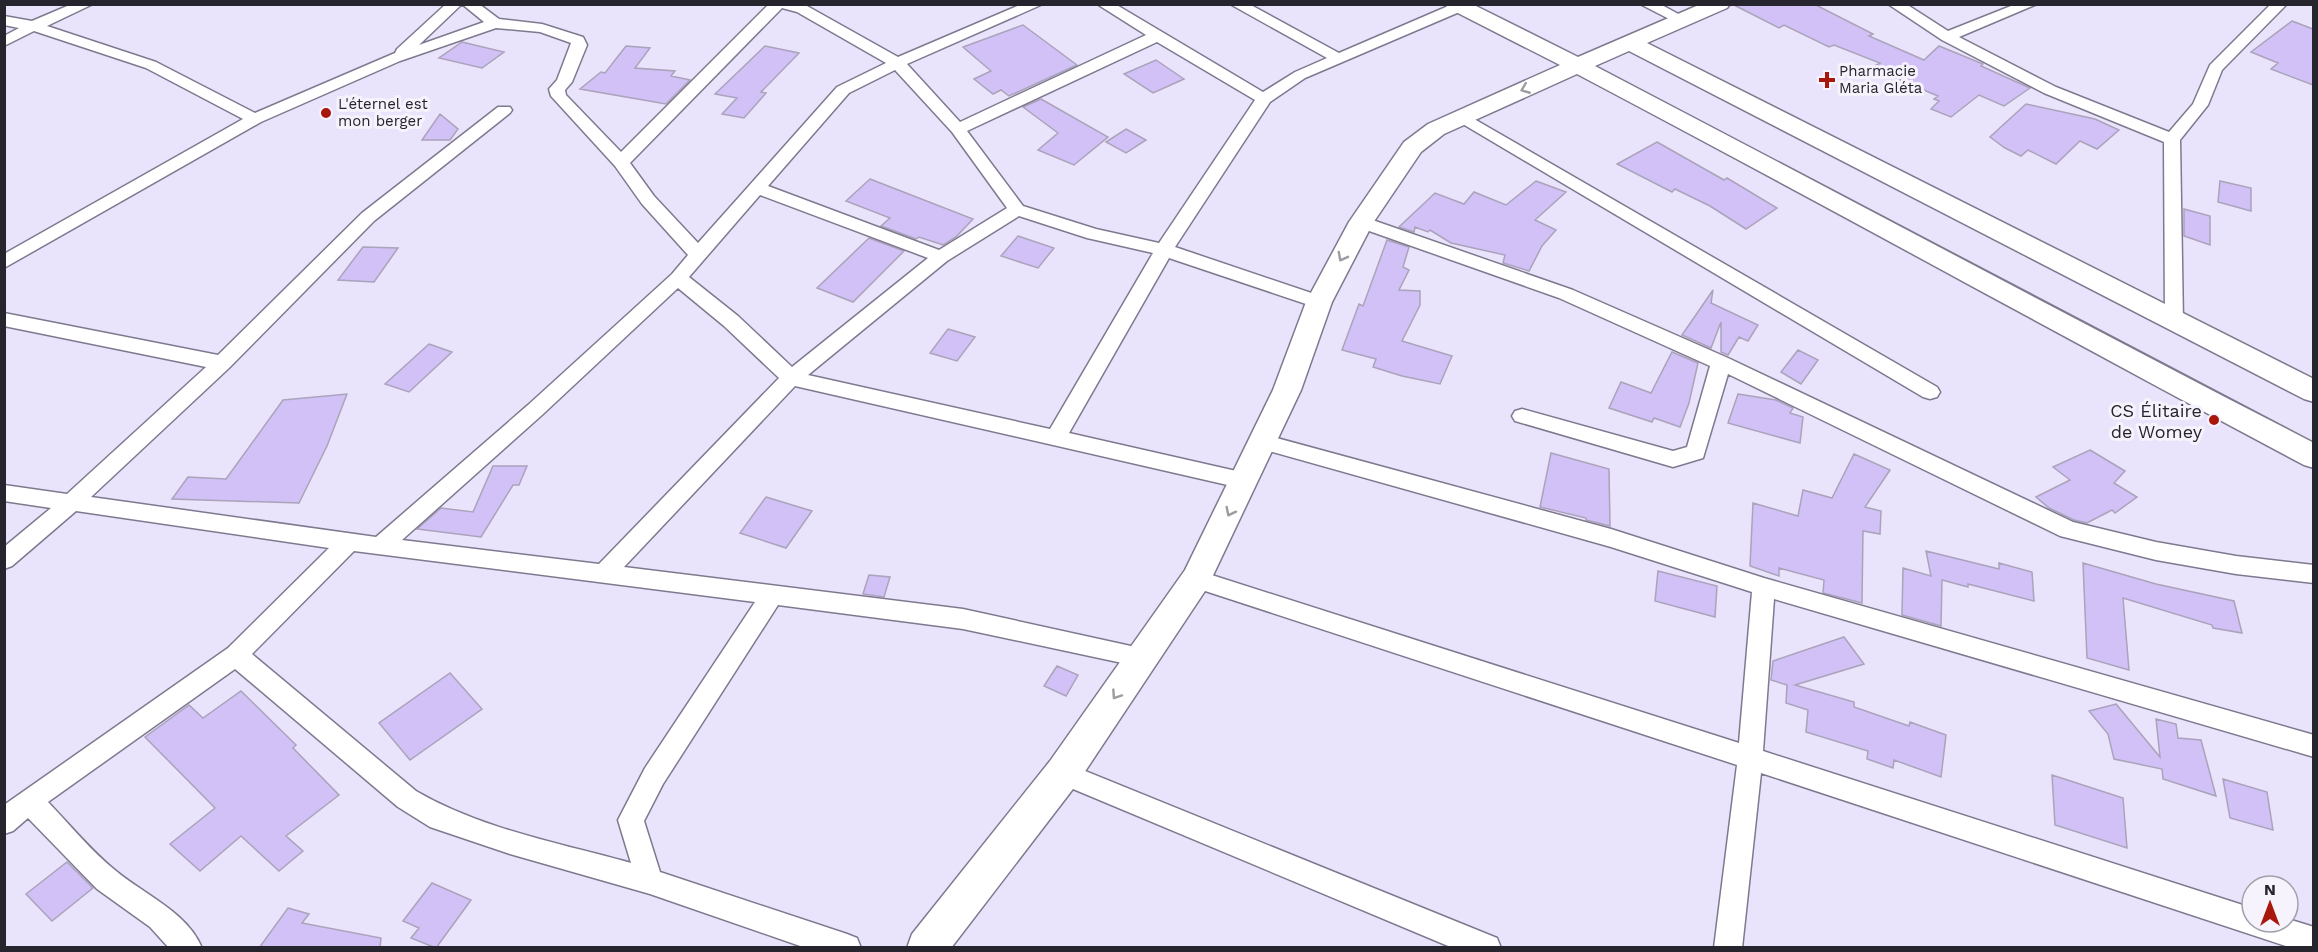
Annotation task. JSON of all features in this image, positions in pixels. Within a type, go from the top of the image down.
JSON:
[{"type":"street","points":[[4,42],[33,26],[86,4]]},
{"type":"street","points":[[395,58],[455,4]]},
{"type":"street","points":[[469,4],[495,23]]},
{"type":"street","points":[[621,162],[778,4]]},
{"type":"street","points":[[784,4],[807,7],[897,63],[958,129],[1017,210],[1093,234],[1164,250],[1319,302]]},
{"type":"street","points":[[382,544],[536,410],[678,278],[843,90],[897,63],[1036,4]]},
{"type":"street","points":[[1104,4],[1264,99]]},
{"type":"street","points":[[1237,4],[1338,58]]},
{"type":"street","points":[[1647,4],[1684,21]]},
{"type":"street","points":[[926,948],[1063,773],[1196,579],[1245,482],[1287,390],[1319,302],[1361,222],[1412,147],[1436,129],[1720,4]]},
{"type":"street","points":[[1895,4],[1947,37],[2050,90],[2172,139]]},
{"type":"street","points":[[1947,37],[2030,4]]},
{"type":"street","points":[[2174,322],[2172,139],[2200,105],[2215,68],[2280,4]]},
{"type":"street","points":[[1054,439],[1164,250],[1264,99],[1300,75],[1457,6],[1579,66],[1800,182],[2074,332],[2313,457]]},
{"type":"street","points":[[4,20],[33,26],[151,65],[255,119]]},
{"type":"street","points":[[4,262],[255,119],[395,58],[495,23],[542,28],[578,40],[579,45],[572,64],[564,82],[557,89],[559,96],[621,162],[648,200],[698,254]]},
{"type":"street","points":[[958,129],[1157,36]]},
{"type":"street","points":[[1632,44],[2313,392]]},
{"type":"street","points":[[4,560],[71,503],[222,363],[368,217],[504,111]]},
{"type":"street","points":[[1462,117],[1930,392]]},
{"type":"street","points":[[756,188],[941,257]]},
{"type":"street","points":[[606,573],[791,378],[941,257],[1017,210]]},
{"type":"street","points":[[1361,222],[1566,294],[1721,363],[2068,530],[2156,552],[2313,574]]},
{"type":"street","points":[[678,278],[731,321],[791,378],[1245,482]]},
{"type":"street","points":[[4,320],[222,363]]},
{"type":"street","points":[[1522,416],[1673,459],[1696,452],[1721,363]]},
{"type":"street","points":[[1262,442],[1611,538],[1764,587],[2313,746]]},
{"type":"street","points":[[4,493],[349,542],[382,544],[963,619],[1141,657]]},
{"type":"street","points":[[4,822],[29,801],[236,655],[349,542]]},
{"type":"street","points":[[1196,579],[2240,916]]},
{"type":"street","points":[[1728,948],[1750,759],[1764,587]]},
{"type":"street","points":[[650,881],[631,820],[654,776],[774,594]]},
{"type":"street","points":[[236,655],[383,780],[407,799],[439,818],[510,842],[650,881],[847,948]]},
{"type":"street","points":[[1063,773],[1487,948]]},
{"type":"street","points":[[29,801],[106,880],[160,918],[188,948]]},
{"type":"street","points":[[2292,934],[2313,941]]},
{"type":"building","points":[[1732,4],[1814,4],[1873,34],[1869,36],[1924,60],[1939,46],[1983,64],[1981,66],[2030,88],[2004,106],[1979,95],[1951,117],[1931,109],[1939,101],[1934,99],[1938,96],[1871,68],[1880,63],[1834,45],[1829,47],[1784,25],[1779,28]]},
{"type":"building","points":[[2292,21],[2313,29],[2313,85],[2271,69],[2278,63],[2251,52]]},
{"type":"building","points":[[1023,25],[1077,65],[1009,96],[1001,90],[993,94],[974,79],[991,71],[963,47]]},
{"type":"building","points":[[462,42],[504,52],[482,68],[439,58]]},
{"type":"building","points":[[626,46],[650,48],[635,68],[675,71],[671,76],[690,80],[666,104],[580,89],[601,72],[605,73]]},
{"type":"building","points":[[765,46],[799,53],[761,92],[766,93],[744,118],[722,114],[737,98],[715,94]]},
{"type":"building","points":[[1156,60],[1184,79],[1153,93],[1124,74]]},
{"type":"building","points":[[1041,99],[1108,137],[1074,165],[1038,150],[1058,133],[1023,107]]},
{"type":"building","points":[[2026,104],[2095,119],[2119,130],[2097,149],[2080,141],[2056,164],[2028,150],[2021,156],[1990,137]]},
{"type":"building","points":[[440,114],[458,129],[450,140],[422,140]]},
{"type":"building","points":[[1126,129],[1146,140],[1126,153],[1106,142]]},
{"type":"building","points":[[1657,142],[1724,180],[1727,178],[1777,208],[1746,229],[1710,206],[1675,189],[1672,192],[1617,164]]},
{"type":"building","points":[[870,179],[973,219],[956,237],[943,245],[919,237],[916,239],[881,226],[890,218],[846,201]]},
{"type":"building","points":[[1536,181],[1566,192],[1535,220],[1556,230],[1542,246],[1529,271],[1503,263],[1505,255],[1451,243],[1430,230],[1428,232],[1415,227],[1414,232],[1399,227],[1435,193],[1464,204],[1474,192],[1506,205]]},
{"type":"building","points":[[2220,181],[2251,188],[2251,211],[2218,202]]},
{"type":"building","points":[[2184,209],[2210,216],[2210,245],[2184,236]]},
{"type":"building","points":[[1018,236],[1054,248],[1038,268],[1001,256]]},
{"type":"building","points":[[869,238],[904,251],[853,302],[817,288]]},
{"type":"building","points":[[1387,240],[1409,247],[1403,267],[1409,270],[1399,290],[1420,291],[1420,305],[1402,341],[1452,356],[1440,384],[1373,367],[1376,359],[1342,350],[1359,304],[1363,306]]},
{"type":"building","points":[[363,247],[398,248],[374,282],[338,280]]},
{"type":"building","points":[[1713,290],[1711,303],[1758,325],[1748,341],[1739,337],[1728,355],[1721,352],[1721,322],[1711,348],[1682,335]]},
{"type":"building","points":[[948,329],[975,337],[957,361],[930,353]]},
{"type":"building","points":[[429,344],[452,352],[409,392],[385,384]]},
{"type":"building","points":[[1798,350],[1818,360],[1801,384],[1781,372]]},
{"type":"building","points":[[1672,352],[1698,363],[1689,403],[1680,427],[1654,418],[1652,422],[1609,408],[1621,382],[1651,393]]},
{"type":"building","points":[[347,394],[327,446],[299,503],[172,499],[188,477],[226,479],[283,400]]},
{"type":"building","points":[[1738,394],[1776,400],[1793,408],[1790,413],[1803,417],[1800,443],[1728,423]]},
{"type":"building","points":[[2090,450],[2125,471],[2114,483],[2137,497],[2115,513],[2112,510],[2087,523],[2074,520],[2049,508],[2036,497],[2070,480],[2053,467]]},
{"type":"building","points":[[1551,453],[1609,469],[1610,526],[1540,507]]},
{"type":"building","points":[[1854,454],[1890,470],[1865,507],[1881,511],[1880,534],[1863,531],[1862,603],[1823,593],[1824,580],[1779,568],[1779,576],[1750,566],[1753,503],[1798,516],[1803,490],[1832,498]]},
{"type":"building","points":[[493,466],[527,466],[519,485],[513,485],[481,537],[417,529],[441,508],[473,512]]},
{"type":"building","points":[[766,497],[812,511],[786,548],[740,533]]},
{"type":"building","points":[[1926,551],[1999,569],[1999,563],[2032,572],[2034,601],[1968,584],[1968,587],[1942,580],[1941,626],[1902,615],[1903,568],[1931,576]]},
{"type":"building","points":[[2083,563],[2156,584],[2234,601],[2242,633],[2213,628],[2212,625],[2123,598],[2129,670],[2087,658]]},
{"type":"building","points":[[1658,571],[1717,586],[1715,617],[1655,601]]},
{"type":"building","points":[[869,575],[890,577],[884,597],[863,594]]},
{"type":"building","points":[[1844,637],[1864,664],[1795,685],[1854,702],[1854,707],[1909,726],[1910,722],[1946,735],[1941,777],[1894,760],[1893,768],[1867,759],[1868,751],[1806,732],[1808,710],[1786,703],[1787,685],[1771,680],[1773,661]]},
{"type":"building","points":[[1057,666],[1078,675],[1066,696],[1044,686]]},
{"type":"building","points":[[450,673],[482,709],[410,760],[379,723]]},
{"type":"building","points":[[241,691],[296,745],[293,748],[339,795],[286,836],[303,851],[279,871],[241,836],[200,871],[170,844],[215,808],[145,737],[189,705],[203,718]]},
{"type":"building","points":[[2116,704],[2160,757],[2156,719],[2176,724],[2178,738],[2201,740],[2216,796],[2163,779],[2162,769],[2114,759],[2108,734],[2089,711]]},
{"type":"building","points":[[2052,775],[2123,798],[2127,848],[2055,825]]},
{"type":"building","points":[[2223,779],[2267,792],[2273,830],[2230,818]]},
{"type":"building","points":[[67,862],[93,888],[52,921],[26,894]]},
{"type":"building","points":[[432,883],[471,900],[436,948],[411,938],[419,928],[403,921]]},
{"type":"building","points":[[288,908],[309,914],[302,923],[381,938],[380,948],[259,948]]},
{"type":"place","name":"Pharmacie Maria Gléta","points":[[1827,80]]},
{"type":"place","name":"L'éternel est mon berger","points":[[326,113]]},
{"type":"place","name":"CS Élitaire de Womey","points":[[2214,420]]}]
